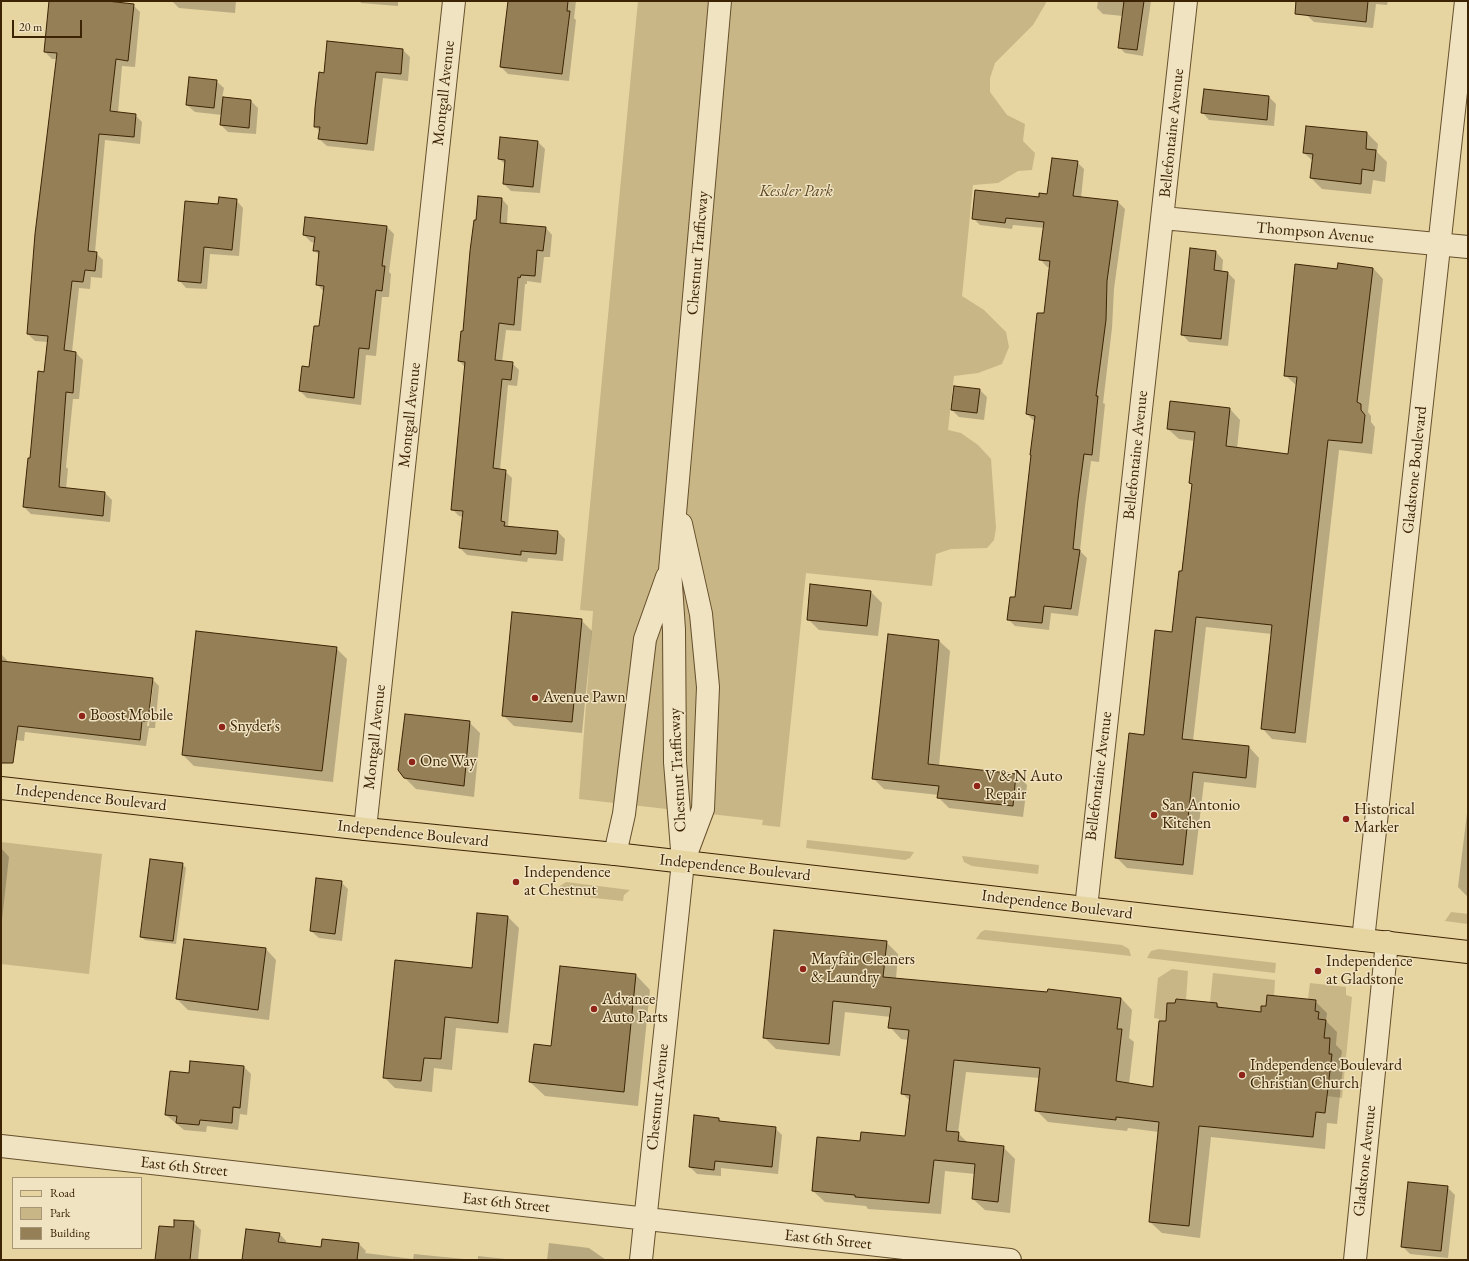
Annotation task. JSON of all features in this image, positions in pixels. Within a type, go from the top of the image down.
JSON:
[{"type":"main road","name":"Independence Boulevard","points":[[1,788],[365,829],[615,854],[1468,952]]},
{"type":"street","name":"Montgall Avenue","points":[[365,829],[454,1]]},
{"type":"street","name":"Chestnut Trafficway","points":[[683,862],[675,762],[674,630],[670,570],[720,1]]},
{"type":"street","name":"Bellefontaine Avenue","points":[[1086,908],[1186,1]]},
{"type":"street","name":"Gladstone Boulevard","points":[[1363,940],[1466,1]]},
{"type":"street","name":"Thompson Avenue","points":[[1163,218],[1468,247]]},
{"type":"street","name":"Chestnut Trafficway","points":[[676,505],[701,614],[708,687],[704,809],[683,862]]},
{"type":"street","points":[[615,854],[624,814],[645,639],[670,570]]},
{"type":"street","name":"Chestnut Avenue","points":[[641,1260],[683,862]]},
{"type":"street","name":"Gladstone Avenue","points":[[1355,1260],[1387,942]]},
{"type":"street","name":"East 6th Street","points":[[1,1146],[1010,1260]]},
{"type":"green space","name":"Kessler Park","points":[[638,1],[1046,1],[1033,25],[995,63],[990,78],[990,92],[1007,115],[1025,124],[1023,141],[1035,153],[1032,170],[1018,171],[998,183],[973,185],[962,296],[984,310],[1006,332],[1009,347],[1002,364],[978,373],[954,376],[948,430],[961,433],[978,445],[991,459],[996,528],[994,540],[987,548],[951,549],[936,554],[932,586],[806,573],[780,827],[762,825],[763,820],[579,799],[593,611],[580,610]]},
{"type":"green space","points":[[807,840],[914,852],[910,858],[905,860],[806,848]]},
{"type":"green space","points":[[1,842],[102,854],[89,974],[1,964]]},
{"type":"green space","points":[[962,856],[1039,865],[1038,874],[972,866],[964,862]]},
{"type":"green space","points":[[566,882],[630,890],[624,895],[623,901],[557,894],[560,886]]},
{"type":"green space","points":[[1451,912],[1468,914],[1468,924],[1445,921]]},
{"type":"green space","points":[[985,930],[1122,945],[1129,949],[1131,956],[976,939],[981,932]]},
{"type":"green space","points":[[1159,949],[1276,963],[1275,973],[1147,958],[1151,951]]},
{"type":"green space","points":[[1172,969],[1188,971],[1186,1000],[1175,1003],[1167,1003],[1166,1021],[1159,1021],[1159,1019],[1154,1018],[1158,978]]},
{"type":"green space","points":[[1213,973],[1275,980],[1274,996],[1267,995],[1266,1006],[1261,1006],[1261,1012],[1217,1007],[1217,1003],[1210,1003]]},
{"type":"green space","points":[[1310,983],[1346,987],[1346,995],[1352,997],[1342,1098],[1327,1096],[1332,1054],[1329,1054],[1330,1039],[1324,1038],[1326,1020],[1318,1019],[1319,1012],[1315,1011],[1316,1000],[1308,999]]},
{"type":"building","points":[[49,1],[107,1],[134,4],[128,61],[116,59],[110,111],[136,114],[134,137],[99,134],[88,251],[97,252],[95,271],[85,270],[83,282],[72,281],[64,350],[76,352],[73,393],[66,392],[59,487],[105,492],[103,516],[23,507],[28,458],[30,458],[38,371],[44,372],[48,336],[27,334],[35,234],[57,53],[44,52]]},
{"type":"building","points":[[508,1],[568,1],[567,11],[570,11],[562,74],[500,67]]},
{"type":"building","points":[[1124,1],[1144,1],[1137,50],[1118,48]]},
{"type":"building","points":[[1296,1],[1368,1],[1366,22],[1295,14]]},
{"type":"building","points":[[327,41],[403,49],[401,74],[376,72],[367,144],[318,139],[320,127],[314,127],[315,108],[319,72],[324,73]]},
{"type":"building","points":[[189,77],[217,80],[214,108],[186,105]]},
{"type":"building","points":[[1204,89],[1269,96],[1267,120],[1201,113]]},
{"type":"building","points":[[223,97],[251,100],[249,128],[220,125]]},
{"type":"building","points":[[1306,126],[1367,132],[1366,149],[1376,150],[1374,171],[1362,169],[1361,184],[1310,178],[1313,154],[1303,153]]},
{"type":"building","points":[[500,137],[538,141],[533,187],[503,184],[505,160],[498,159]]},
{"type":"building","points":[[1052,158],[1078,161],[1073,196],[1118,201],[1107,281],[1106,320],[1096,396],[1098,396],[1092,455],[1084,454],[1078,499],[1073,549],[1080,550],[1071,609],[1044,606],[1042,623],[1007,620],[1010,597],[1015,597],[1035,416],[1026,414],[1037,313],[1044,313],[1050,261],[1039,260],[1044,222],[1006,218],[1005,223],[972,219],[975,190],[1039,197],[1039,193],[1047,194]]},
{"type":"building","points":[[478,196],[502,198],[500,223],[546,227],[543,251],[537,250],[535,276],[521,275],[520,278],[518,277],[514,325],[499,323],[495,360],[513,362],[511,380],[502,379],[493,468],[506,470],[501,521],[505,522],[504,526],[558,531],[556,554],[521,551],[521,555],[459,548],[463,511],[451,510],[465,362],[458,361],[461,331],[463,331],[470,251],[474,220],[476,220]]},
{"type":"building","points":[[219,197],[237,199],[232,250],[204,247],[201,283],[178,281],[185,201],[218,204]]},
{"type":"building","points":[[305,217],[387,226],[382,266],[385,266],[382,291],[376,290],[369,349],[359,348],[354,398],[299,391],[302,366],[309,367],[314,326],[319,326],[324,286],[316,285],[319,251],[313,251],[315,237],[303,235]]},
{"type":"building","points":[[1190,248],[1216,251],[1214,270],[1228,272],[1221,339],[1181,335]]},
{"type":"building","points":[[1338,263],[1373,268],[1357,402],[1361,404],[1361,410],[1365,415],[1362,443],[1328,440],[1295,733],[1261,729],[1272,625],[1196,617],[1182,739],[1249,746],[1246,778],[1193,772],[1183,865],[1115,858],[1129,733],[1144,735],[1155,630],[1172,632],[1179,571],[1182,571],[1192,484],[1189,483],[1195,432],[1167,429],[1170,401],[1230,408],[1226,446],[1288,454],[1297,377],[1284,376],[1295,264],[1337,269]]},
{"type":"building","points":[[954,386],[980,389],[977,413],[951,410]]},
{"type":"building","points":[[810,584],[871,591],[867,626],[807,620]]},
{"type":"building","points":[[512,612],[582,619],[572,722],[502,716]]},
{"type":"building","points":[[196,631],[337,647],[322,771],[182,755]]},
{"type":"building","points":[[888,634],[939,640],[928,764],[1016,774],[1013,806],[937,798],[939,786],[872,779]]},
{"type":"building","points":[[1,661],[153,678],[148,721],[142,721],[140,740],[18,726],[13,763],[1,763]]},
{"type":"building","points":[[405,714],[470,721],[464,786],[404,778],[398,770]]},
{"type":"building","points":[[150,859],[183,863],[173,941],[140,937]]},
{"type":"building","points":[[316,878],[342,881],[335,934],[310,931]]},
{"type":"building","points":[[477,913],[508,916],[498,1023],[445,1017],[441,1059],[424,1058],[421,1081],[383,1078],[395,960],[472,968]]},
{"type":"building","points":[[774,930],[887,941],[883,977],[1047,992],[1048,989],[1121,998],[1117,1029],[1122,1029],[1116,1081],[1153,1087],[1159,1021],[1166,1021],[1167,1003],[1175,1003],[1176,999],[1217,1003],[1217,1007],[1261,1012],[1261,1006],[1266,1006],[1267,995],[1316,1000],[1315,1011],[1319,1012],[1318,1019],[1326,1020],[1324,1038],[1330,1038],[1329,1054],[1332,1054],[1325,1113],[1316,1112],[1313,1137],[1199,1126],[1189,1226],[1149,1222],[1159,1122],[1116,1117],[1116,1120],[1035,1111],[1040,1068],[954,1060],[946,1131],[959,1132],[958,1141],[1004,1146],[998,1202],[972,1199],[975,1164],[934,1160],[929,1203],[855,1197],[855,1195],[812,1191],[817,1137],[860,1141],[861,1132],[905,1136],[910,1095],[901,1094],[909,1030],[888,1028],[891,1007],[833,1001],[829,1044],[763,1038]]},
{"type":"building","points":[[184,939],[266,948],[258,1010],[176,999]]},
{"type":"building","name":"Advance Auto Parts","points":[[560,966],[636,974],[624,1092],[529,1082],[534,1044],[551,1046]]},
{"type":"building","points":[[190,1061],[244,1066],[240,1108],[233,1107],[232,1123],[200,1120],[199,1125],[176,1123],[177,1116],[165,1115],[170,1071],[189,1073]]},
{"type":"building","points":[[694,1115],[719,1118],[719,1121],[776,1127],[772,1167],[715,1161],[714,1170],[689,1167]]},
{"type":"building","points":[[1408,1182],[1448,1186],[1441,1251],[1401,1247]]},
{"type":"building","points":[[174,1220],[194,1221],[190,1260],[155,1260],[159,1226],[174,1227]]},
{"type":"building","points":[[246,1229],[280,1233],[278,1242],[321,1247],[322,1239],[359,1243],[357,1260],[242,1260]]},
{"type":"place","name":"Avenue Pawn","points":[[535,698]]},
{"type":"place","name":"Boost Mobile","points":[[82,716]]},
{"type":"place","name":"Snyder's","points":[[222,727]]},
{"type":"place","name":"One Way","points":[[412,762]]},
{"type":"place","name":"V & N Auto Repair","points":[[977,786]]},
{"type":"place","name":"San Antonio Kitchen","points":[[1154,815]]},
{"type":"place","name":"Historical Marker","points":[[1346,819]]},
{"type":"place","name":"Independence at Chestnut","points":[[516,882]]},
{"type":"place","name":"Mayfair Cleaners & Laundry","points":[[803,969]]},
{"type":"place","name":"Independence at Gladstone","points":[[1318,971]]},
{"type":"place","name":"Advance Auto Parts","points":[[594,1009]]},
{"type":"place","name":"Independence Boulevard Christian Church","points":[[1242,1075]]}]
